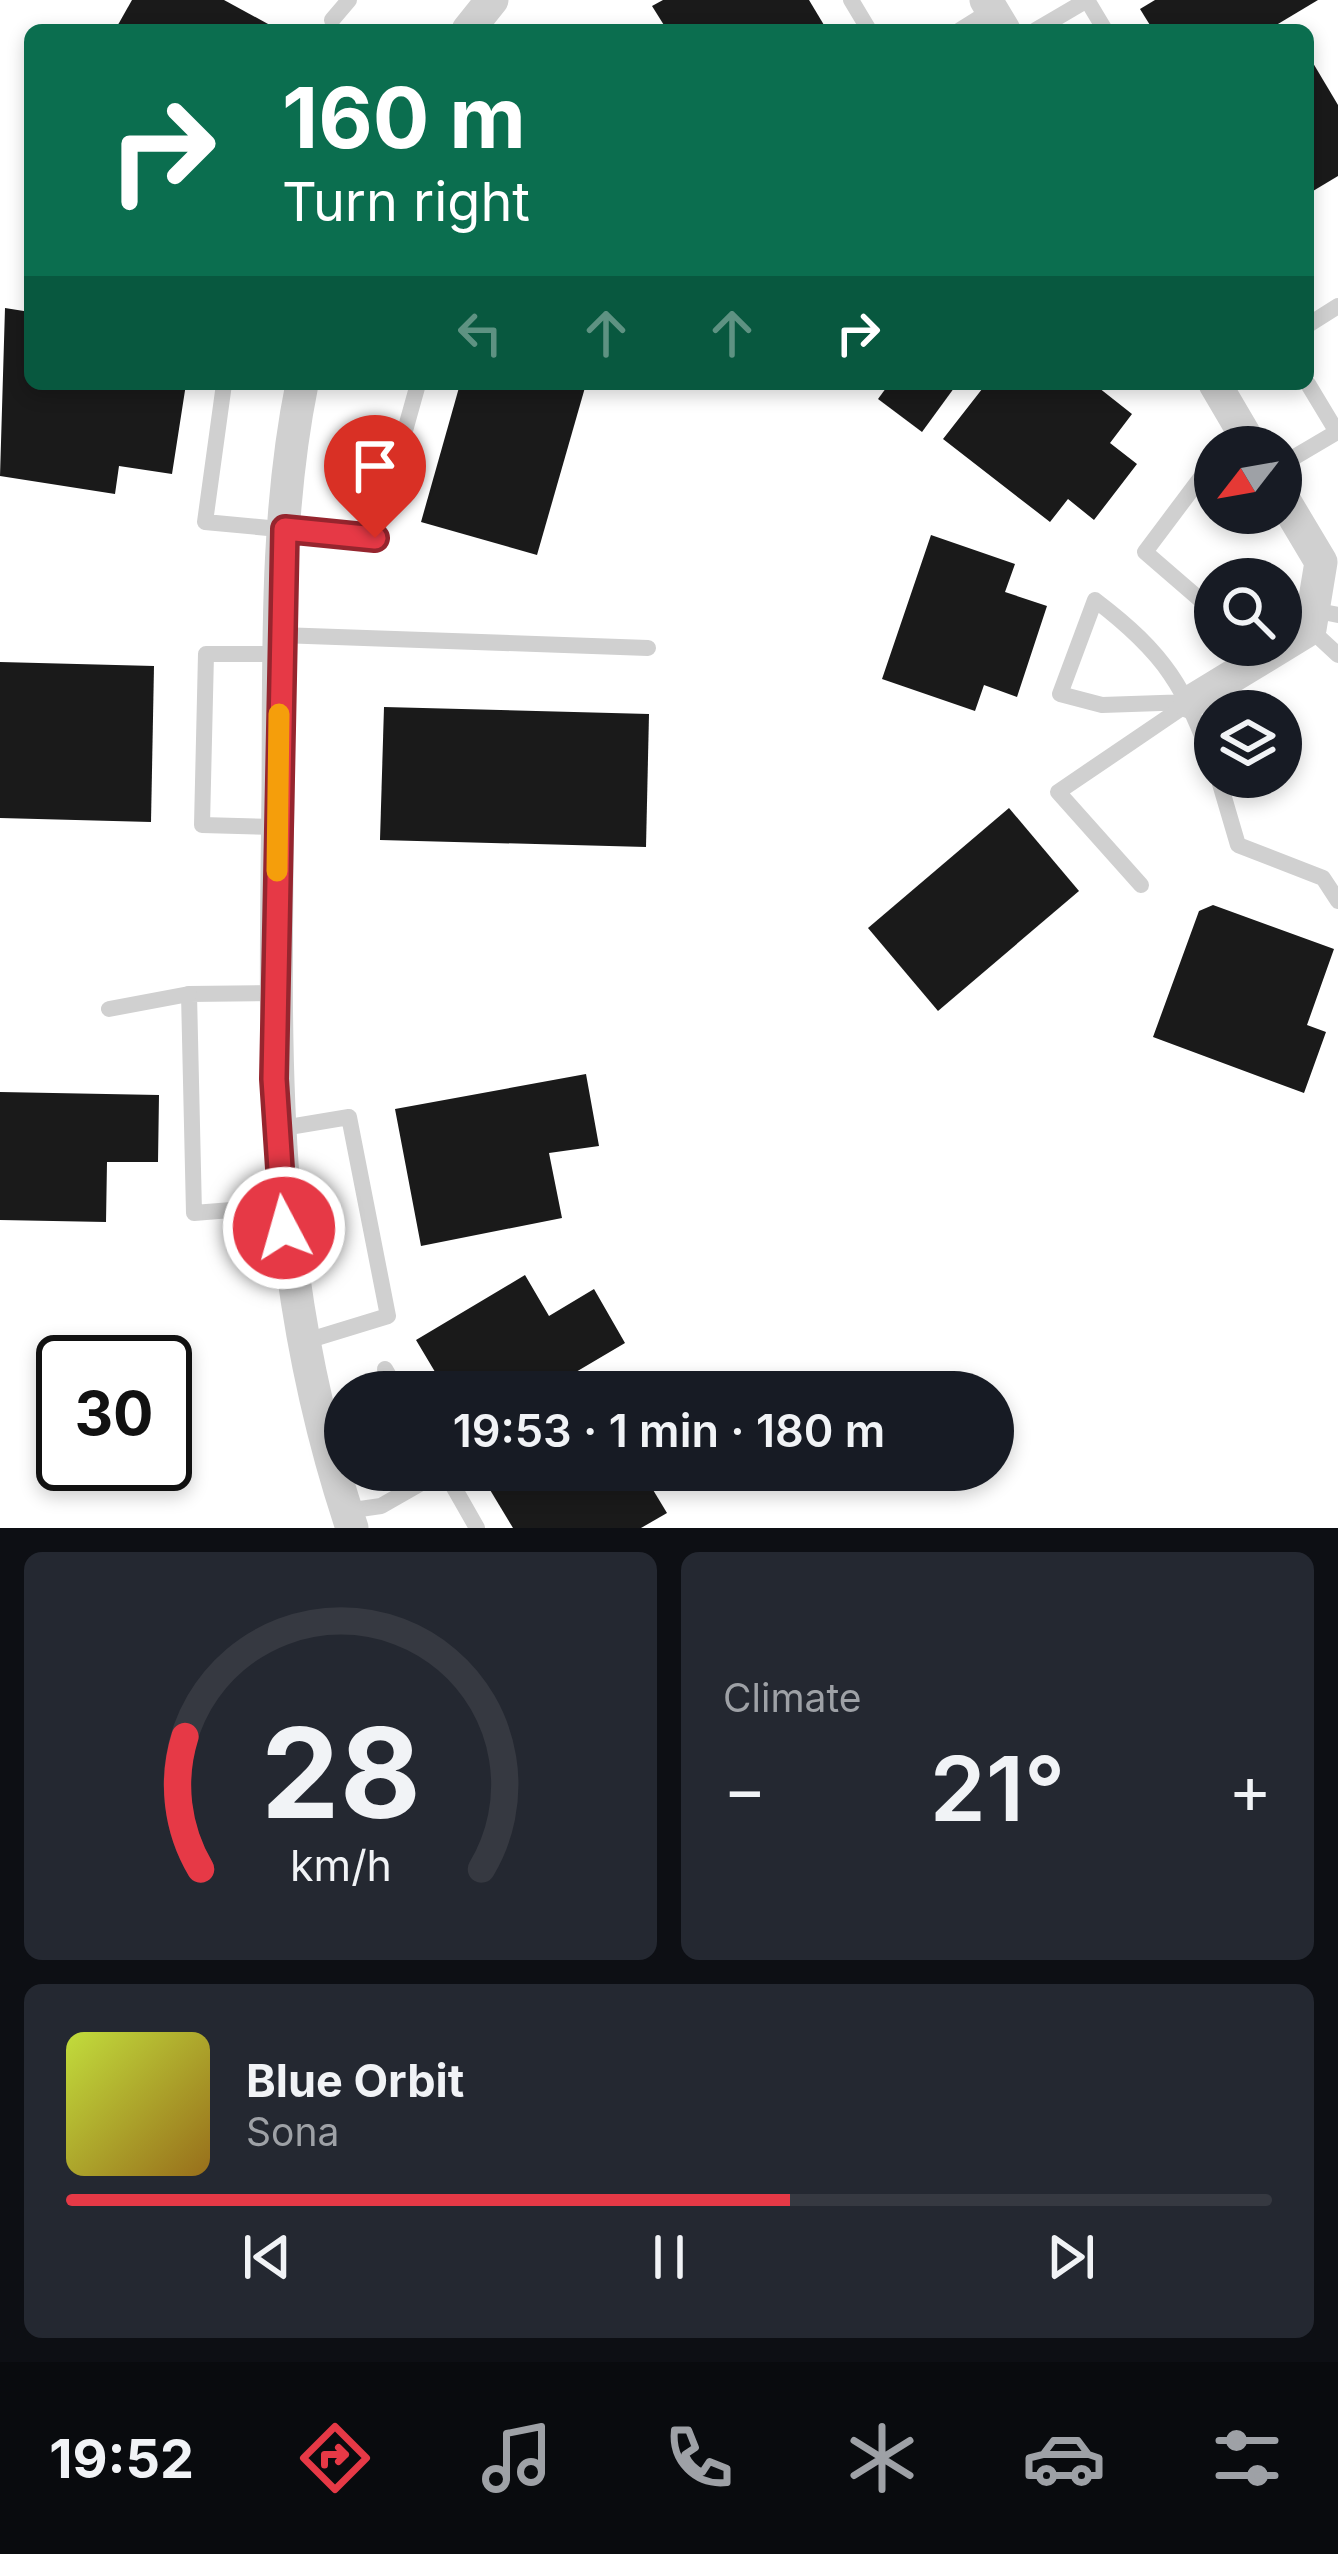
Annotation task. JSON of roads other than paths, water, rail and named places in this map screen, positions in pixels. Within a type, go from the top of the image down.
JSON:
[{"type":"street","points":[[473,24],[492,0]]},
{"type":"street","points":[[301,390],[285,529],[280,645],[276,1129],[282,1206],[303,1342],[349,1520]]},
{"type":"street","points":[[1219,390],[1240,426]]},
{"type":"street","points":[[1302,520],[1328,550],[1320,618]]},
{"type":"street","points":[[1190,702],[1227,666]]},
{"type":"lane","points":[[332,20],[349,0]]},
{"type":"lane","points":[[1046,24],[1087,0]]},
{"type":"lane","points":[[223,390],[205,522],[375,538],[416,390]]},
{"type":"lane","points":[[1302,453],[1338,433],[1312,390]]},
{"type":"lane","points":[[1194,487],[1145,552],[1194,594]]},
{"type":"lane","points":[[1190,702],[1102,705],[1060,694],[1095,600],[1148,640],[1190,702],[1194,713]]},
{"type":"lane","points":[[1320,618],[1338,655]]},
{"type":"lane","points":[[277,827],[202,825],[206,654],[280,645],[648,648]]},
{"type":"lane","points":[[1141,886],[1058,792],[1190,702]]},
{"type":"lane","points":[[1224,798],[1238,844],[1323,878],[1338,901]]},
{"type":"lane","points":[[109,1009],[189,994],[275,993]]},
{"type":"lane","points":[[189,994],[194,1214],[282,1206]]},
{"type":"lane","points":[[276,1129],[349,1118],[388,1316],[303,1342]]},
{"type":"lane","points":[[349,1520],[407,1491]]},
{"type":"lane","points":[[456,1491],[477,1528]]}]
